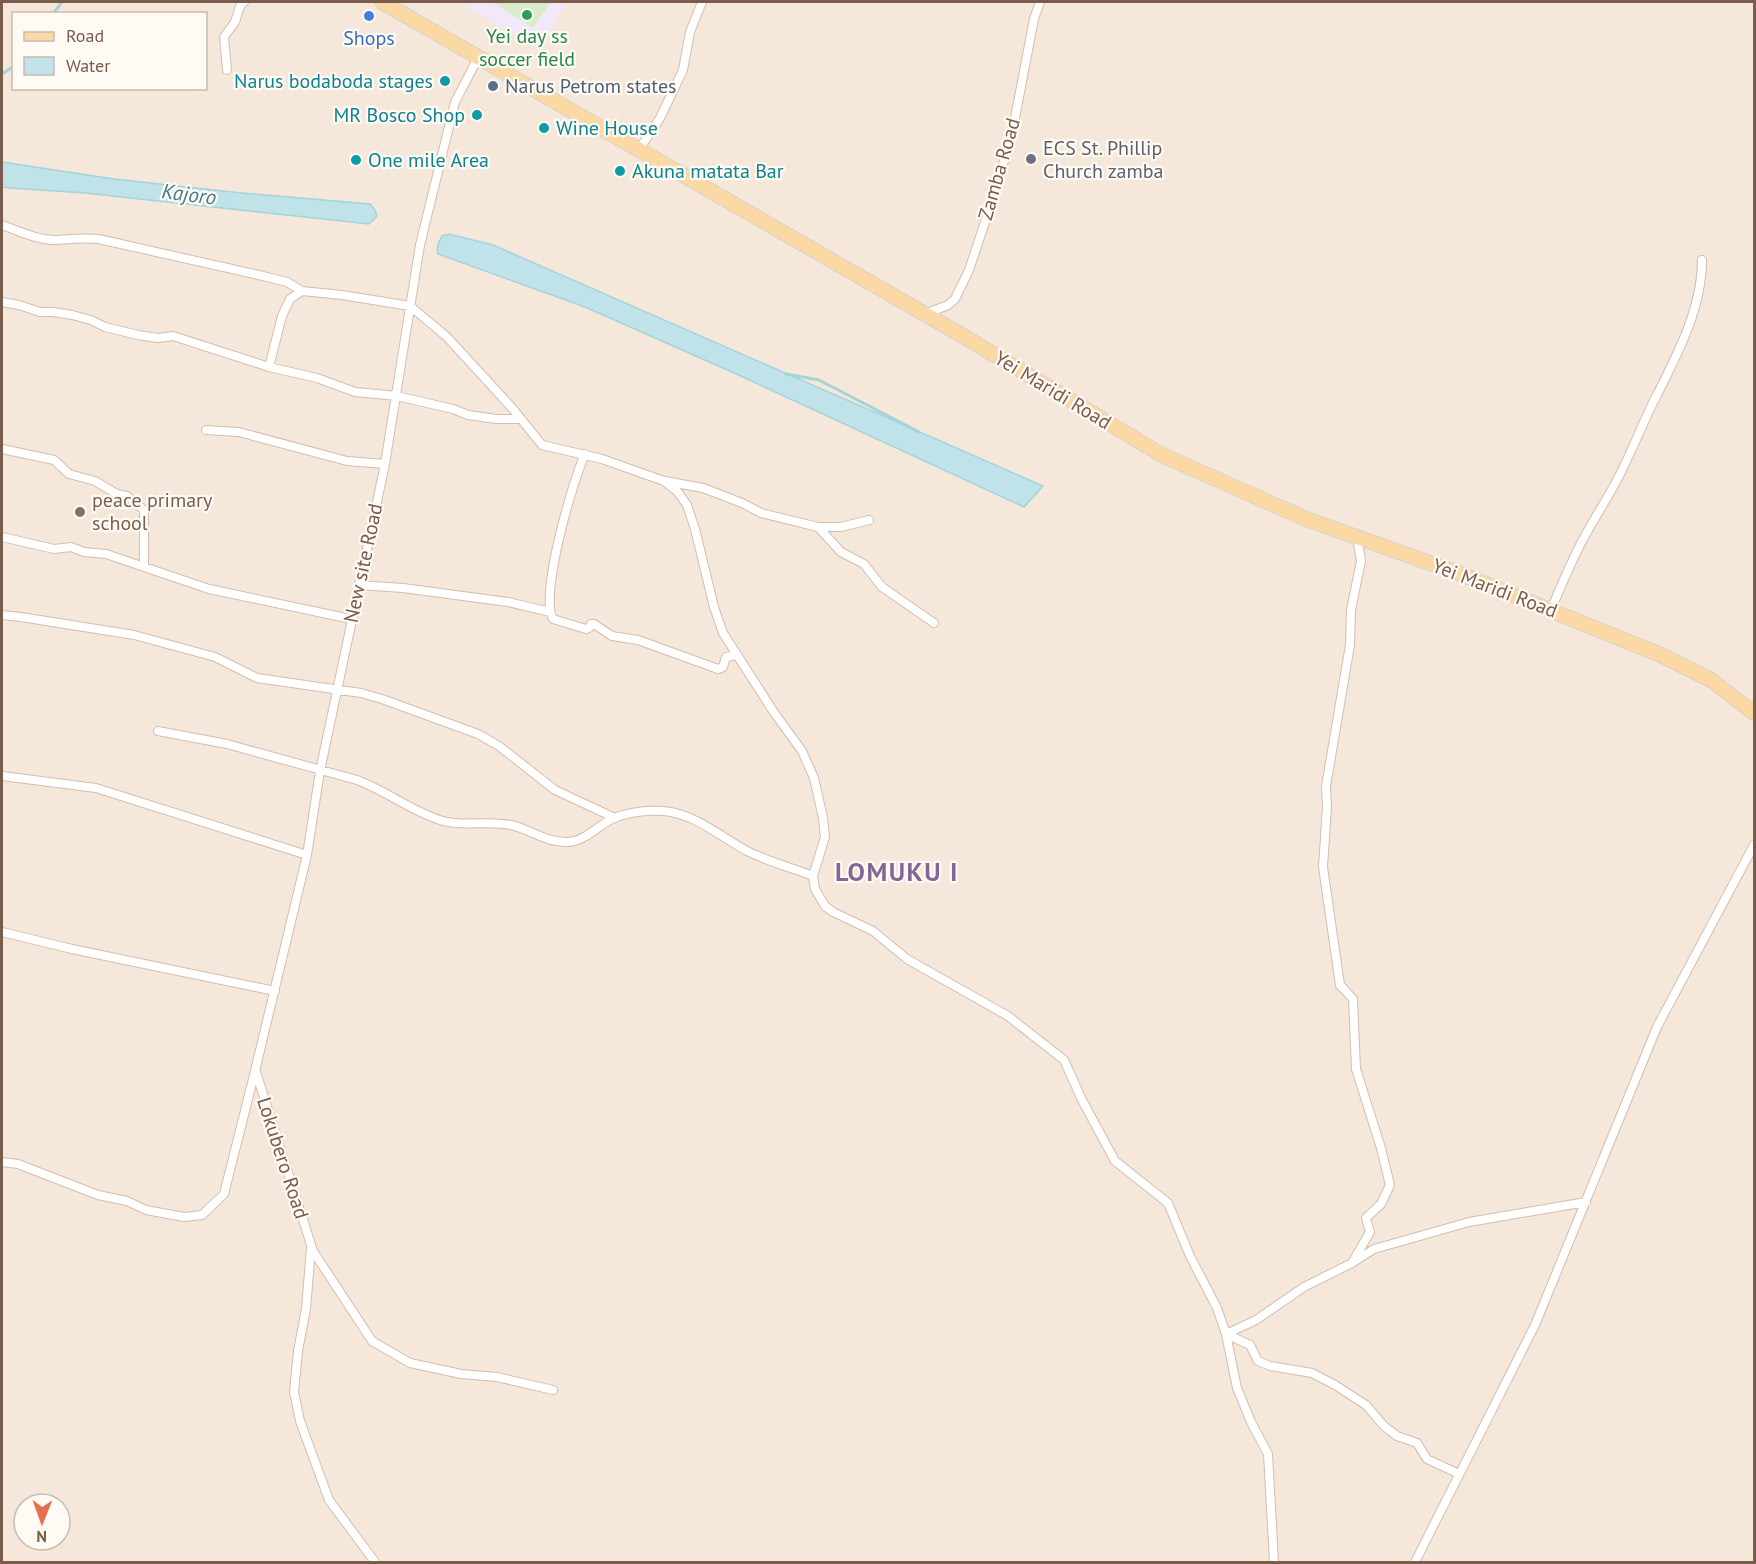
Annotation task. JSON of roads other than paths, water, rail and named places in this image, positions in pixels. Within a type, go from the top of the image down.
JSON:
[{"type":"main road","name":"Yei Maridi Road","points":[[382,2],[924,314],[1162,455],[1289,512],[1461,573],[1661,655],[1711,680],[1755,712]]},
{"type":"street","points":[[227,70],[224,37],[235,22],[240,6],[244,2]]},
{"type":"street","points":[[638,151],[660,118],[683,70],[690,32],[702,2]]},
{"type":"street","name":"Zamba Road","points":[[924,314],[948,305],[955,299],[969,270],[999,180],[1016,112],[1034,19],[1040,2]]},
{"type":"street","name":"New site Road","points":[[2,1162],[18,1164],[98,1195],[127,1201],[146,1210],[184,1217],[202,1215],[224,1194],[307,855],[336,689],[385,464],[420,245],[455,102],[478,58]]},
{"type":"street","points":[[2,225],[18,233],[55,240],[90,238],[103,240],[287,282],[302,291],[410,306],[447,337],[542,445],[585,454],[664,481],[703,488],[761,513],[819,527],[841,527],[869,520]]},
{"type":"street","points":[[1551,610],[1582,542],[1619,477],[1688,329],[1702,278],[1702,260]]},
{"type":"street","points":[[269,367],[282,316],[290,298],[302,291]]},
{"type":"street","points":[[2,302],[40,312],[72,315],[105,327],[138,335],[158,338],[173,336],[269,367],[318,378],[355,392],[397,396],[453,409],[468,415],[496,419],[520,419]]},
{"type":"street","points":[[206,430],[239,432],[327,456],[385,464]]},
{"type":"street","points":[[2,449],[54,460],[69,474],[95,481],[134,501],[144,510],[144,566]]},
{"type":"street","points":[[585,454],[572,488],[557,549],[549,612],[553,619],[586,629],[594,624],[612,636],[638,640],[718,669],[723,667],[726,657],[737,655]]},
{"type":"street","points":[[664,481],[677,491],[687,505],[723,633],[802,751],[814,778],[825,837],[813,876],[815,889],[825,906],[873,931],[907,959],[1008,1016],[1064,1060],[1082,1100],[1115,1161],[1168,1203],[1190,1256],[1217,1308],[1226,1334],[1238,1388],[1268,1455],[1274,1563]]},
{"type":"street","points":[[819,527],[841,552],[864,564],[882,587],[934,623]]},
{"type":"street","points":[[2,537],[54,549],[71,547],[84,552],[106,554],[209,589],[351,619]]},
{"type":"street","points":[[1352,1263],[1370,1232],[1366,1218],[1381,1204],[1390,1185],[1356,1069],[1353,999],[1340,985],[1323,867],[1326,786],[1350,645],[1351,610],[1361,561],[1357,537]]},
{"type":"street","points":[[358,585],[403,588],[508,602],[549,612]]},
{"type":"street","points":[[2,615],[134,635],[215,657],[257,678],[336,689],[382,699],[478,734],[499,746],[555,790],[615,818]]},
{"type":"street","points":[[158,731],[227,744],[376,787],[409,807],[440,820],[454,823],[511,825],[556,842],[579,840],[615,818],[647,811],[665,811],[682,815],[705,825],[750,852],[813,876]]},
{"type":"street","points":[[2,776],[96,788],[307,855]]},
{"type":"street","points":[[1415,1563],[1535,1325],[1657,1028],[1755,845]]},
{"type":"street","points":[[2,932],[72,949],[275,991]]},
{"type":"street","name":"Lokubero Road","points":[[255,1071],[311,1245]]},
{"type":"street","points":[[1226,1334],[1256,1320],[1304,1287],[1352,1263],[1374,1249],[1468,1222],[1586,1202]]},
{"type":"street","points":[[311,1245],[326,1273],[372,1341],[410,1363],[460,1374],[497,1377],[553,1390]]},
{"type":"street","points":[[311,1245],[306,1309],[298,1351],[294,1392],[300,1421],[329,1500],[375,1563]]},
{"type":"street","points":[[1226,1334],[1250,1345],[1258,1361],[1270,1366],[1312,1372],[1335,1385],[1366,1405],[1384,1426],[1397,1436],[1417,1443],[1427,1459],[1460,1474]]},
{"type":"water","name":"Kajoro","points":[[2,162],[114,179],[370,204],[377,216],[369,224],[85,193],[2,187]]},
{"type":"water","points":[[449,234],[493,245],[1043,486],[1024,507],[585,307],[438,254],[442,236]]},
{"type":"waterway","points":[[54,12],[62,2]]},
{"type":"waterway","points":[[2,74],[12,67]]},
{"type":"waterway","points":[[786,374],[819,380],[919,432]]},
{"type":"place","name":"Yei day ss soccer field","points":[[527,15]]},
{"type":"place","name":"Shops","points":[[369,16]]},
{"type":"place","name":"Narus bodaboda stages","points":[[445,81]]},
{"type":"place","name":"Narus Petrom states","points":[[493,86]]},
{"type":"place","name":"MR Bosco Shop","points":[[477,115]]},
{"type":"place","name":"Wine House","points":[[544,128]]},
{"type":"place","name":"ECS St. Phillip Church zamba","points":[[1031,159]]},
{"type":"place","name":"One mile Area","points":[[356,160]]},
{"type":"place","name":"Akuna matata Bar","points":[[620,171]]},
{"type":"place","name":"peace primary school","points":[[80,512]]},
{"type":"district","name":"LOMUKU I","points":[[897,871]]}]
